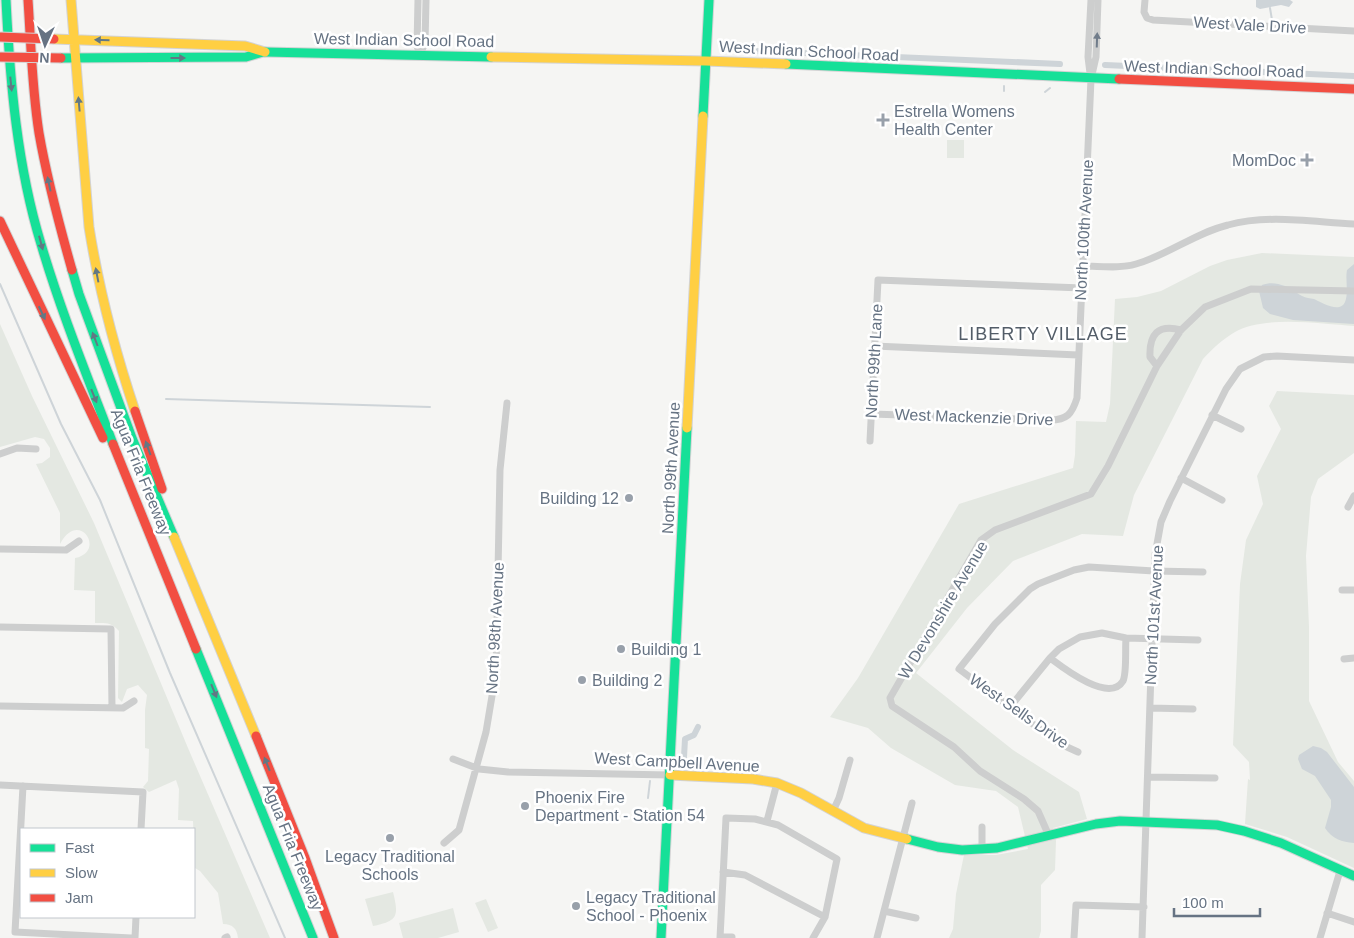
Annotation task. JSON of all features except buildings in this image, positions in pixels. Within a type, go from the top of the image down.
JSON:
[{"type":"main road","name":"Agua Fria Freeway","points":[[6,0],[10,78],[18,138],[29,195],[48,270],[83,369],[313,938]]},
{"type":"main road","name":"Agua Fria Freeway","points":[[28,0],[32,67],[39,132],[52,198],[71,271],[132,438],[218,642],[305,858],[334,938]]},
{"type":"main road","points":[[71,0],[89,227],[106,316],[134,409],[166,499],[209,603],[218,642]]},
{"type":"main road","name":"North 99th Avenue","points":[[661,938],[709,0]]},
{"type":"main road","name":"West Indian School Road","points":[[0,37],[245,46],[263,52],[706,61],[1354,89]]},
{"type":"main road","name":"West Indian School Road","points":[[0,57],[246,57],[263,52]]},
{"type":"main road","points":[[0,221],[108,450],[176,613],[195,646]]},
{"type":"main road","name":"West Campbell Avenue","points":[[670,775],[753,779],[777,783],[801,793],[864,828],[938,847],[962,850],[1005,847],[1104,822],[1217,825],[1244,831],[1281,843],[1354,876]]},
{"type":"main road","points":[[305,858],[321,881],[342,938]]},
{"type":"main road","points":[[283,861],[288,889],[305,938]]},
{"type":"street","points":[[418,0],[417,46],[420,55]]},
{"type":"street","points":[[420,55],[426,43],[426,0]]},
{"type":"street","points":[[1091,0],[1088,57],[1091,79]]},
{"type":"street","points":[[1091,79],[1096,57],[1098,0]]},
{"type":"street","name":"West Vale Drive","points":[[1145,0],[1144,12],[1147,18],[1354,30]]},
{"type":"street","name":"North 100th Avenue","points":[[1073,410],[1077,398],[1091,79]]},
{"type":"street","points":[[1083,266],[1120,267],[1135,265],[1150,260],[1209,230],[1229,224],[1258,220],[1354,224]]},
{"type":"street","name":"North 99th Lane","points":[[870,441],[878,280],[1082,288]]},
{"type":"street","name":"W Devonshire Avenue","points":[[1049,836],[1038,810],[980,771],[954,747],[892,706],[890,698],[981,540],[995,530],[1091,494],[1108,466],[1157,366],[1181,330],[1205,307],[1251,289],[1354,291]]},
{"type":"street","points":[[1157,366],[1150,357],[1152,338],[1158,330],[1170,327],[1181,330]]},
{"type":"street","points":[[874,346],[1078,355]]},
{"type":"street","name":"North 101st Avenue","points":[[1142,938],[1154,571],[1155,555],[1162,522],[1212,415],[1231,380],[1240,369],[1264,357],[1354,360]]},
{"type":"street","name":"North 98th Avenue","points":[[444,843],[459,830],[486,732],[496,672],[500,470],[506,403]]},
{"type":"street","name":"West Mackenzie Drive","points":[[872,414],[1062,420],[1073,410]]},
{"type":"street","points":[[1212,415],[1240,429]]},
{"type":"street","points":[[0,454],[17,448],[36,449]]},
{"type":"street","points":[[1181,478],[1222,500]]},
{"type":"street","points":[[1348,507],[1354,496]]},
{"type":"street","points":[[0,548],[66,550],[79,541]]},
{"type":"street","name":"West Sells Drive","points":[[1078,752],[1053,739],[960,669],[995,624],[1030,589],[1038,584],[1074,570],[1090,567],[1154,571]]},
{"type":"street","points":[[1154,571],[1203,572]]},
{"type":"street","points":[[1342,590],[1354,590]]},
{"type":"street","points":[[0,627],[111,629],[112,708]]},
{"type":"street","points":[[1010,707],[1050,658],[1059,649],[1073,640],[1092,634],[1109,634],[1126,638],[1198,640]]},
{"type":"street","points":[[1050,658],[1082,680],[1096,686],[1114,687],[1121,684],[1124,677],[1126,638]]},
{"type":"street","points":[[1344,659],[1354,658]]},
{"type":"street","points":[[0,706],[123,708],[134,701]]},
{"type":"street","points":[[1150,708],[1193,709]]},
{"type":"street","name":"West Campbell Avenue","points":[[454,759],[476,768],[508,772],[670,775]]},
{"type":"street","points":[[833,811],[839,798],[850,760]]},
{"type":"street","points":[[1148,777],[1215,778]]},
{"type":"street","points":[[767,822],[777,783]]},
{"type":"street","points":[[0,785],[143,792],[141,828]]},
{"type":"street","points":[[21,828],[23,786]]},
{"type":"street","points":[[877,938],[912,803]]},
{"type":"street","points":[[732,937],[720,937],[726,818],[767,822],[789,830],[838,859],[825,917],[813,938]]},
{"type":"street","points":[[982,827],[982,850]]},
{"type":"street","points":[[20,861],[14,932],[48,936],[130,938]]},
{"type":"street","points":[[1320,938],[1340,871]]},
{"type":"street","points":[[723,872],[745,875],[825,917]]},
{"type":"street","points":[[1074,938],[1076,904],[1144,907]]},
{"type":"street","points":[[884,911],[916,918]]},
{"type":"street","points":[[1327,913],[1354,922]]},
{"type":"street","points":[[135,938],[136,918]]},
{"type":"shaded area","points":[[1256,0],[1290,0],[1293,2],[1289,7],[1281,5],[1260,9],[1256,7]]},
{"type":"shaded area","points":[[947,140],[964,140],[964,158],[947,158]]},
{"type":"shaded area","points":[[1262,253],[1354,257],[1354,326],[1293,322],[1261,324],[1235,332],[1214,347],[1203,359],[1134,495],[1123,536],[1082,534],[1013,561],[967,608],[916,673],[1013,750],[1079,792],[1087,819],[1053,828],[1056,841],[1055,870],[1041,885],[1041,931],[1039,938],[949,938],[953,929],[956,894],[964,855],[996,855],[1028,849],[1018,807],[996,791],[955,785],[891,748],[868,728],[830,717],[858,678],[959,504],[1073,468],[1076,421],[1106,422],[1110,404],[1115,299],[1137,297],[1161,291],[1210,266],[1227,260]]},
{"type":"shaded area","points":[[1354,264],[1354,324],[1293,320],[1270,314],[1263,308],[1259,291],[1262,285],[1271,283],[1287,287],[1306,298],[1339,307],[1345,302],[1347,294],[1347,270]]},
{"type":"shaded area","points":[[0,324],[32,396],[94,523],[270,938],[238,938],[234,928],[223,924],[218,893],[200,871],[195,868],[195,828],[193,828],[193,821],[178,820],[179,789],[176,780],[149,792],[143,787],[148,781],[149,749],[145,748],[147,695],[138,685],[127,689],[122,702],[118,698],[119,631],[105,623],[95,623],[95,591],[74,590],[75,558],[84,554],[89,548],[89,541],[87,535],[82,531],[75,530],[67,534],[60,544],[60,513],[36,464],[42,463],[50,457],[50,448],[44,439],[35,437],[0,447]]},
{"type":"shaded area","points":[[1277,391],[1354,395],[1354,453],[1318,479],[1311,497],[1306,556],[1309,627],[1309,701],[1338,762],[1354,781],[1354,868],[1287,837],[1245,824],[1248,779],[1250,780],[1249,762],[1233,745],[1240,584],[1246,540],[1263,504],[1257,476],[1281,429],[1269,406]]},
{"type":"shaded area","points":[[1313,746],[1327,752],[1354,787],[1354,843],[1338,839],[1325,828],[1331,800],[1315,776],[1302,769],[1298,759],[1299,755]]},
{"type":"shaded area","points":[[393,892],[396,907],[395,916],[388,922],[373,926],[365,899]]},
{"type":"shaded area","points":[[486,899],[498,928],[488,932],[475,903]]},
{"type":"shaded area","points":[[453,908],[459,932],[438,938],[403,938],[399,923]]},
{"type":"waterway","points":[[1270,8],[1271,30]]},
{"type":"waterway","points":[[739,50],[749,50]]},
{"type":"waterway","points":[[755,51],[1060,64]]},
{"type":"waterway","points":[[1105,65],[1354,76]]},
{"type":"waterway","points":[[1004,86],[1004,91]]},
{"type":"waterway","points":[[1045,92],[1050,88]]},
{"type":"waterway","points":[[0,284],[61,424],[100,500],[170,673],[285,938]]},
{"type":"waterway","points":[[166,399],[430,407]]},
{"type":"waterway","points":[[684,757],[685,739],[694,735],[698,727]]},
{"type":"waterway","points":[[648,798],[650,781]]},
{"type":"traffic: fast","points":[[6,0],[16,123],[20,154],[33,214],[57,295],[113,444]]},
{"type":"traffic: fast","points":[[703,116],[709,0]]},
{"type":"traffic: fast","points":[[61,58],[246,57],[263,52]]},
{"type":"traffic: fast","points":[[265,52],[491,57]]},
{"type":"traffic: fast","points":[[786,64],[1119,79]]},
{"type":"traffic: fast","points":[[72,270],[132,438],[174,537]]},
{"type":"traffic: fast","points":[[661,938],[687,428]]},
{"type":"traffic: fast","points":[[196,649],[313,938]]},
{"type":"traffic: fast","points":[[907,839],[938,847],[962,850],[997,848],[1096,824],[1120,821],[1217,825],[1244,831],[1281,843],[1354,876]]},
{"type":"traffic: slow","points":[[71,0],[89,227],[108,320],[135,411]]},
{"type":"traffic: slow","points":[[54,39],[245,46],[265,52]]},
{"type":"traffic: slow","points":[[491,57],[786,64]]},
{"type":"traffic: slow","points":[[687,428],[703,116]]},
{"type":"traffic: slow","points":[[174,537],[256,736]]},
{"type":"traffic: slow","points":[[670,775],[753,779],[777,783],[801,793],[864,828],[907,839]]},
{"type":"traffic: jam","points":[[28,0],[33,83],[39,133],[54,202],[72,270]]},
{"type":"traffic: jam","points":[[0,37],[54,39]]},
{"type":"traffic: jam","points":[[0,57],[61,58]]},
{"type":"traffic: jam","points":[[1119,79],[1354,89]]},
{"type":"traffic: jam","points":[[0,221],[103,438]]},
{"type":"traffic: jam","points":[[135,411],[162,489]]},
{"type":"traffic: jam","points":[[113,444],[196,649]]},
{"type":"traffic: jam","points":[[256,736],[305,858],[334,938]]},
{"type":"place","name":"Estrella Womens Health Center","points":[[883,120]]},
{"type":"place","name":"MomDoc","points":[[1307,160]]},
{"type":"place","name":"Building 12","points":[[629,498]]},
{"type":"place","name":"Building 1","points":[[621,649]]},
{"type":"place","name":"Building 2","points":[[582,680]]},
{"type":"place","name":"Phoenix Fire Department - Station 54","points":[[525,806]]},
{"type":"place","name":"Legacy Traditional Schools","points":[[390,838]]},
{"type":"place","name":"Legacy Traditional School - Phoenix","points":[[576,906]]},
{"type":"district","name":"LIBERTY VILLAGE","points":[[1043,334]]}]
